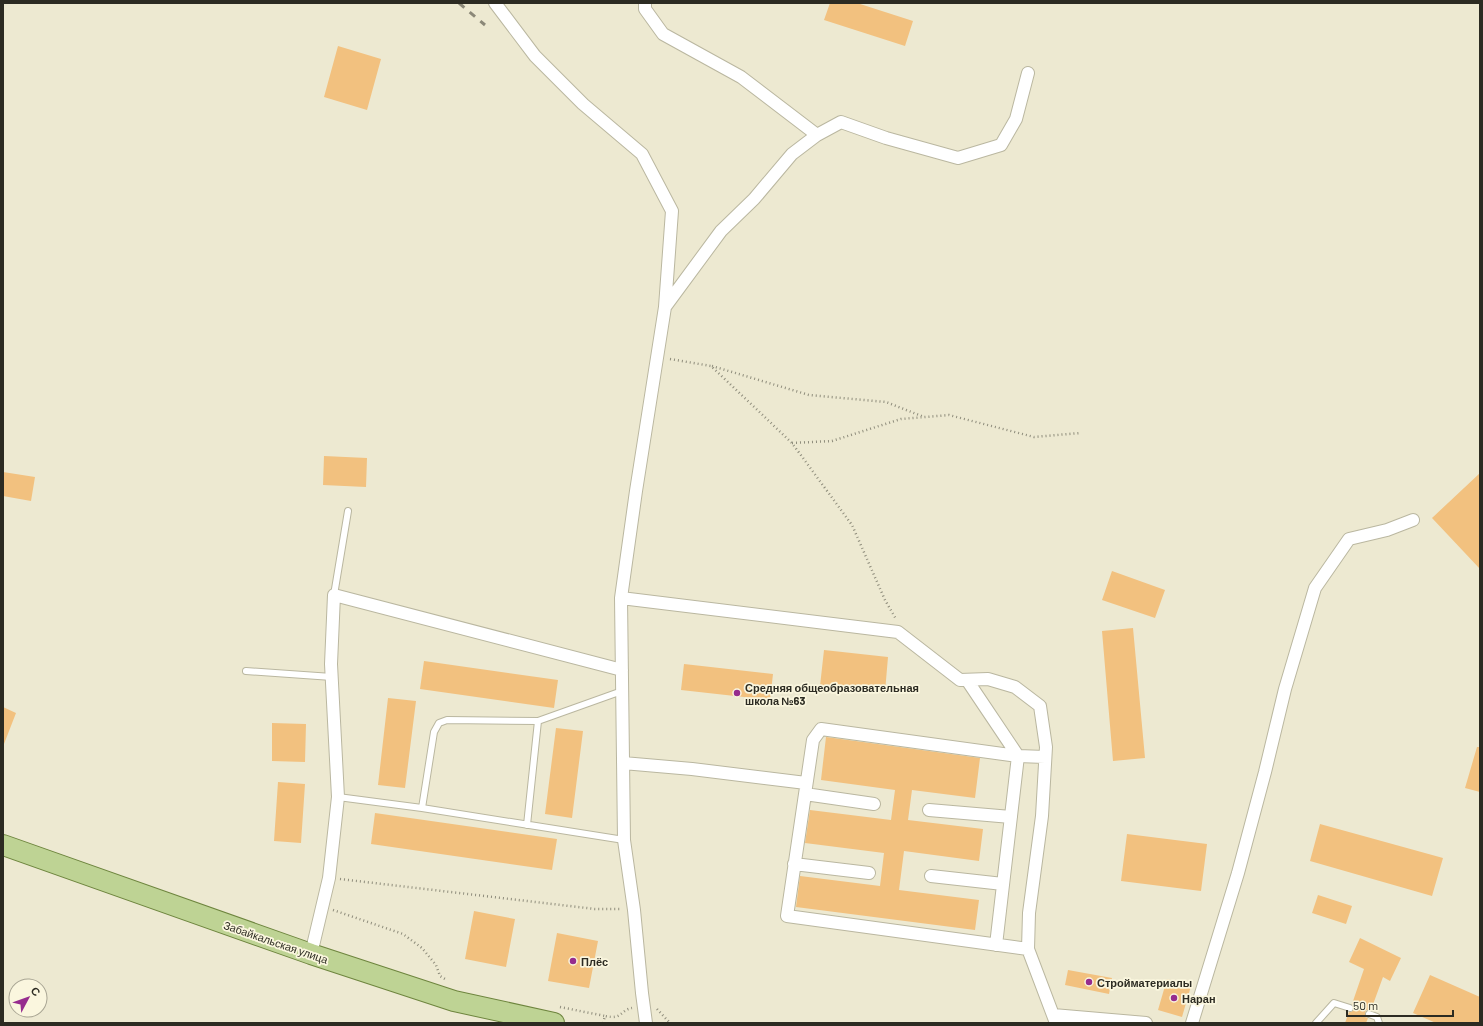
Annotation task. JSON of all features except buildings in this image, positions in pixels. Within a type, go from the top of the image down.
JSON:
[{"type":"main road","name":"Забайкальская улица","points":[[3,845],[311,954],[454,1001],[556,1015]]},
{"type":"street","points":[[495,3],[534,56],[583,104],[642,154],[672,211],[665,307],[621,598],[624,840],[634,910],[646,1023]]},
{"type":"street","points":[[645,3],[645,9],[663,34],[741,77],[817,135]]},
{"type":"street","points":[[665,307],[721,231],[754,199],[792,154],[817,135],[841,122],[886,138],[958,158],[1001,145],[1016,119],[1028,73]]},
{"type":"street","points":[[1192,1023],[1238,873],[1285,689],[1315,588],[1349,539],[1387,530],[1412,520]]},
{"type":"street","points":[[311,954],[329,878],[338,797],[331,664],[334,595],[622,670]]},
{"type":"street","points":[[621,598],[898,632],[960,680],[988,679],[1015,687],[1040,706],[1046,747],[1042,816],[1028,913],[1028,949],[1055,1019],[1146,1023]]},
{"type":"street","points":[[967,680],[1018,756],[996,945]]},
{"type":"street","points":[[1028,949],[786,916],[813,740],[821,730],[1018,756],[1045,757]]},
{"type":"street","points":[[623,763],[692,769],[805,789],[874,804]]},
{"type":"street","points":[[929,810],[1011,817]]},
{"type":"street","points":[[794,864],[869,873]]},
{"type":"street","points":[[931,876],[1003,884]]},
{"type":"lane","points":[[334,595],[348,511]]},
{"type":"lane","points":[[246,671],[332,677]]},
{"type":"lane","points":[[422,808],[434,732],[439,723],[447,720],[538,721],[622,690]]},
{"type":"lane","points":[[527,825],[538,721]]},
{"type":"lane","points":[[338,797],[422,808],[624,840]]},
{"type":"lane","points":[[1316,1023],[1334,1003],[1350,1008]]},
{"type":"lane","points":[[1369,1014],[1377,1017],[1379,1023]]},
{"type":"path","points":[[657,357],[712,366],[809,395],[886,402],[925,417]]},
{"type":"path","points":[[712,366],[792,444],[852,525],[885,600],[906,639]]},
{"type":"path","points":[[792,444],[832,441],[901,419],[949,415],[1034,437],[1080,433]]},
{"type":"path","points":[[329,878],[587,908],[634,910]]},
{"type":"path","points":[[322,906],[403,934],[422,948],[436,965],[440,976],[450,982]]},
{"type":"path","points":[[556,1015],[604,1016]]},
{"type":"railway","points":[[459,3],[485,25]]},
{"type":"place","name":"Средняя общеобразовательная школа №63","points":[[737,693]]},
{"type":"place","name":"Плёс","points":[[573,961]]},
{"type":"place","name":"Стройматериалы","points":[[1089,982]]},
{"type":"place","name":"Наран","points":[[1174,998]]}]
